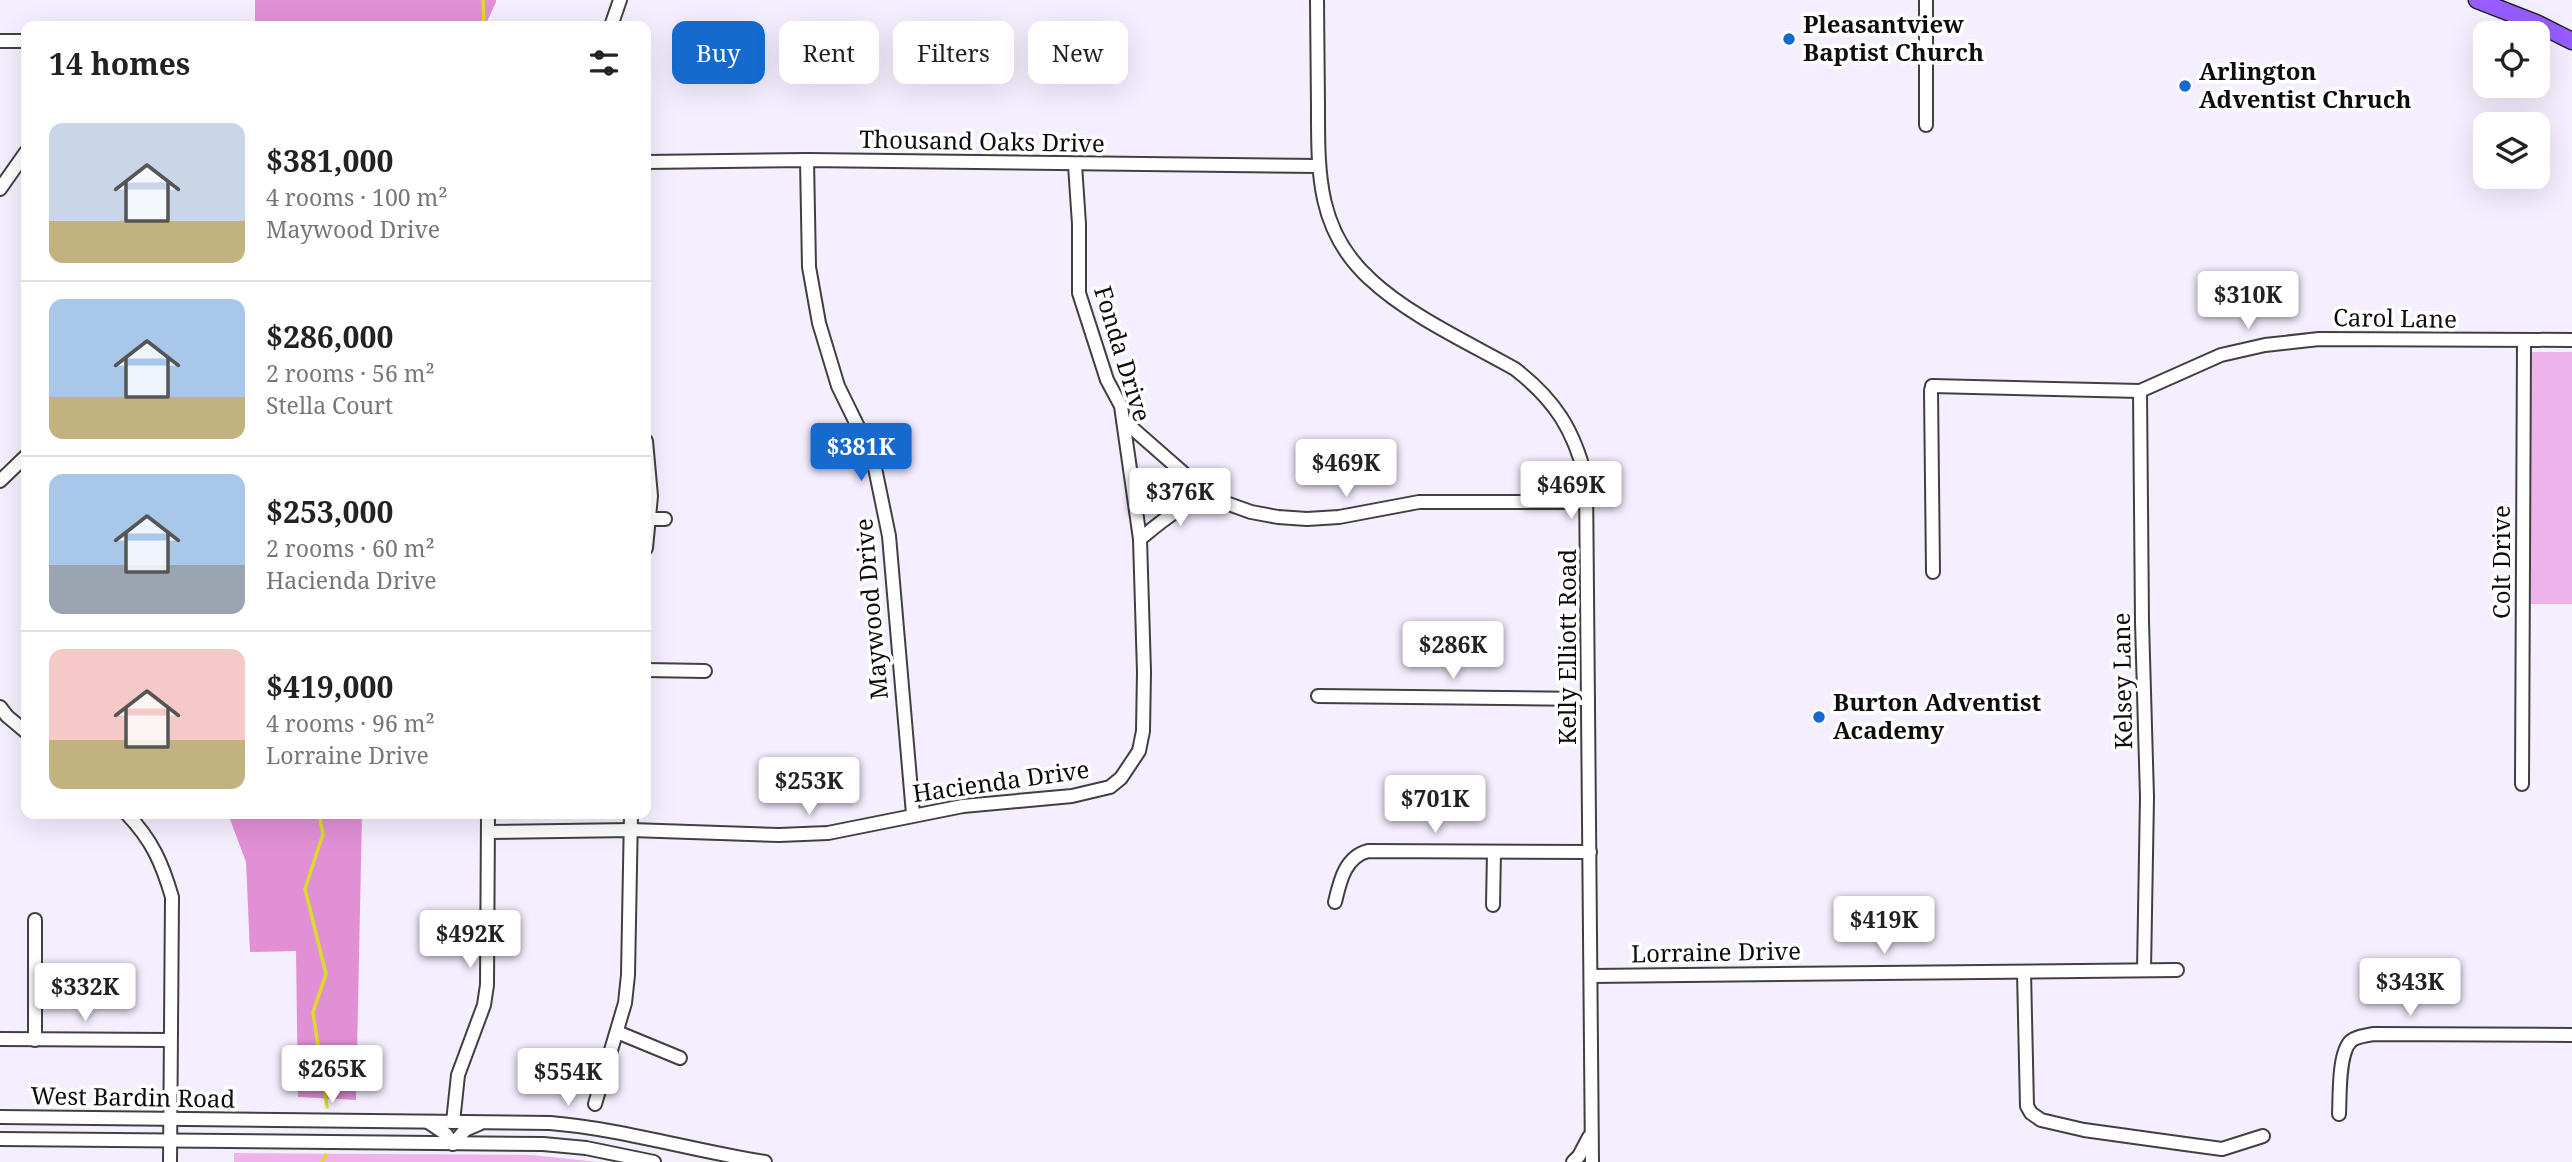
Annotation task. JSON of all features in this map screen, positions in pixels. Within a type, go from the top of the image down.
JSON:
[{"type":"main road","points":[[2477,0],[2536,23],[2572,41]]},
{"type":"street","points":[[613,21],[620,0]]},
{"type":"street","name":"Kelly Elliott Road","points":[[1317,0],[1318,166],[1328,217],[1343,248],[1356,266],[1400,302],[1515,369],[1550,401],[1562,417],[1578,448],[1586,479],[1592,1162]]},
{"type":"street","points":[[1926,0],[1926,125]]},
{"type":"street","points":[[0,41],[21,41]]},
{"type":"street","points":[[0,189],[21,159]]},
{"type":"street","name":"Thousand Oaks Drive","points":[[651,162],[807,160],[1318,166]]},
{"type":"street","name":"Maywood Drive","points":[[807,160],[809,267],[819,323],[838,386],[875,468],[889,536],[913,814]]},
{"type":"street","name":"Fonda Drive","points":[[1075,165],[1079,224],[1079,293],[1107,380],[1121,406],[1140,539],[1143,731],[1139,751],[1132,762]]},
{"type":"street","name":"Carol Lane","points":[[1933,572],[1931,388],[2140,391],[2221,355],[2265,345],[2319,339],[2572,341]]},
{"type":"street","name":"Colt Drive","points":[[2522,784],[2524,340]]},
{"type":"street","name":"Kelsey Lane","points":[[2140,391],[2147,797],[2144,970]]},
{"type":"street","points":[[1123,420],[1212,498],[1251,512],[1307,519],[1339,517],[1419,502],[1588,502]]},
{"type":"street","points":[[0,481],[21,461]]},
{"type":"street","points":[[1140,539],[1169,515],[1198,500],[1212,498]]},
{"type":"street","points":[[651,519],[666,519]]},
{"type":"street","points":[[651,670],[705,671]]},
{"type":"street","points":[[1318,696],[1588,699]]},
{"type":"street","points":[[2,715],[21,728]]},
{"type":"street","name":"Hacienda Drive","points":[[488,832],[631,830],[779,835],[828,833],[913,814],[1080,794],[1110,787],[1121,778],[1132,762]]},
{"type":"street","points":[[131,819],[148,838],[162,863],[172,897],[170,1162]]},
{"type":"street","points":[[453,1122],[458,1075],[484,1004],[487,985],[488,819]]},
{"type":"street","points":[[595,1104],[625,1003],[631,819]]},
{"type":"street","points":[[1335,902],[1346,868],[1360,853],[1368,851],[1590,852]]},
{"type":"street","points":[[1493,905],[1494,852]]},
{"type":"street","points":[[35,920],[35,1040]]},
{"type":"street","name":"Lorraine Drive","points":[[1591,976],[2177,970]]},
{"type":"street","points":[[2024,972],[2026,1106],[2031,1114],[2041,1121],[2084,1130],[2222,1149],[2263,1136]]},
{"type":"street","points":[[617,1032],[680,1058]]},
{"type":"street","points":[[2339,1114],[2343,1062],[2347,1047],[2357,1037],[2373,1034],[2572,1035]]},
{"type":"street","points":[[0,1040],[169,1040]]},
{"type":"street","name":"West Bardin Road","points":[[0,1117],[550,1123],[588,1126],[740,1160],[765,1162]]},
{"type":"street","points":[[428,1122],[446,1134],[453,1144],[464,1130],[482,1123]]},
{"type":"street","points":[[1573,1162],[1579,1156],[1591,1130]]},
{"type":"street","name":"West Bardin Road","points":[[0,1139],[543,1144],[586,1148],[654,1162]]},
{"type":"shaded area","points":[[255,0],[496,0],[487,21],[255,21]]},
{"type":"shaded area","points":[[2529,352],[2572,352],[2572,604],[2529,604]]},
{"type":"shaded area","points":[[230,819],[362,819],[356,1100],[298,1097],[296,951],[250,952],[246,862]]},
{"type":"shaded area","points":[[234,1153],[531,1155],[598,1162],[234,1162]]},
{"type":"waterway","points":[[483,0],[484,21]]},
{"type":"waterway","points":[[320,819],[323,834],[305,889],[326,974],[313,1012],[327,1107]]},
{"type":"waterway","points":[[322,1162],[326,1155]]},
{"type":"place","name":"Pleasantview Baptist Church","points":[[1789,39]]},
{"type":"place","name":"Arlington Adventist Chruch","points":[[2185,86]]},
{"type":"place","name":"Burton Adventist Academy","points":[[1819,717]]}]
